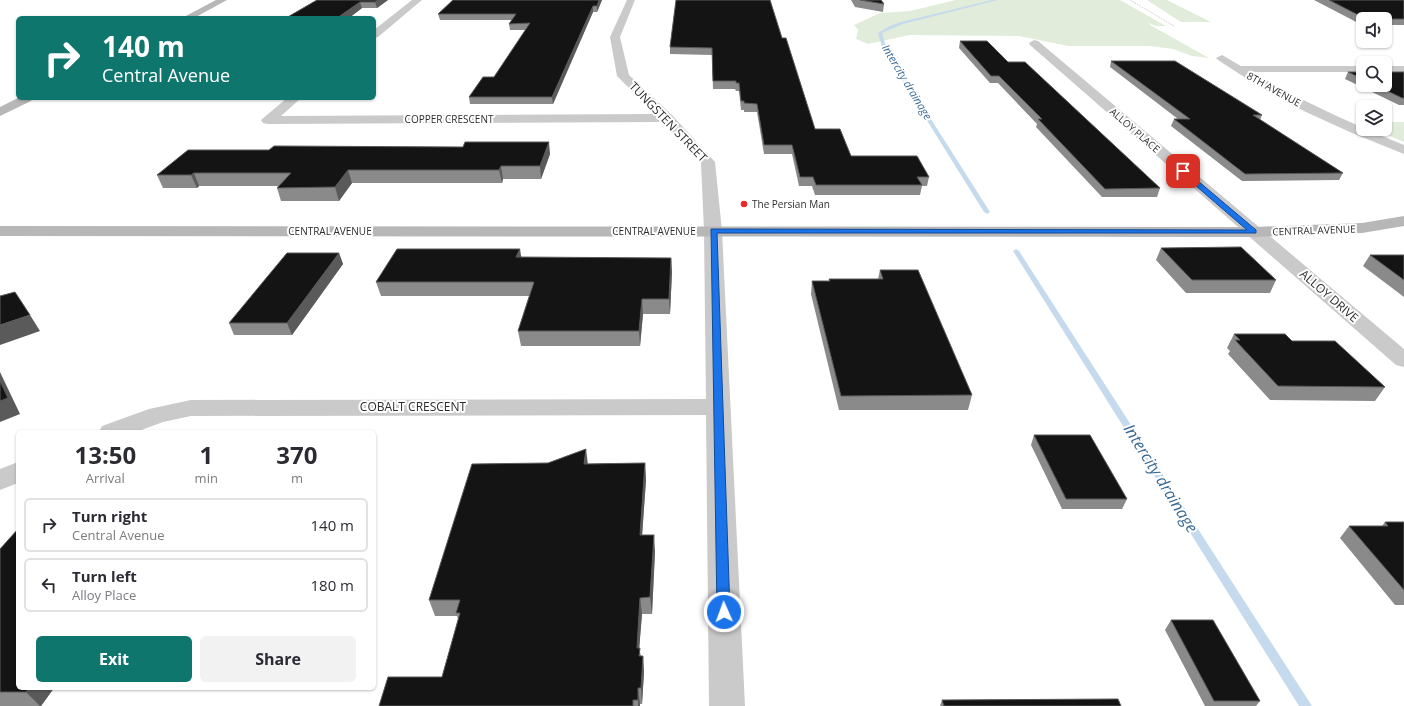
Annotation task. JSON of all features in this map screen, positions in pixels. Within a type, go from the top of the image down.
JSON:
[{"type":"main road","points":[[191,16],[223,0]]},
{"type":"main road","points":[[0,112],[23,100]]},
{"type":"main road","name":"CENTRAL AVENUE","points":[[0,231],[1254,232],[1362,228],[1404,221]]},
{"type":"street","points":[[376,33],[418,0]]},
{"type":"street","name":"TUNGSTEN STREET","points":[[631,0],[615,37],[623,76],[667,118],[708,162],[713,231],[727,706]]},
{"type":"street","name":"ALLOY PLACE","points":[[1034,43],[1254,232]]},
{"type":"street","points":[[1222,58],[1237,69]]},
{"type":"street","name":"8TH AVENUE","points":[[1237,69],[1356,69]]},
{"type":"street","name":"8TH AVENUE","points":[[1237,69],[1320,115],[1404,150]]},
{"type":"street","points":[[1392,69],[1404,69]]},
{"type":"street","name":"COPPER CRESCENT","points":[[293,100],[268,120],[667,118]]},
{"type":"street","name":"ALLOY DRIVE","points":[[1254,232],[1404,360]]},
{"type":"street","name":"COBALT CRESCENT","points":[[117,430],[158,415],[191,408],[718,407]]},
{"type":"street","points":[[0,480],[16,473]]},
{"type":"path","points":[[1130,0],[1174,26]]},
{"type":"green space","points":[[956,0],[1120,0],[1166,26],[1156,26],[1149,23],[1150,25],[1209,58],[1192,56],[1173,49],[1150,46],[1068,46],[1019,36],[910,35],[868,44],[856,39],[858,30],[854,25],[880,13],[910,11]]},
{"type":"green space","points":[[1147,0],[1167,0],[1211,22],[1181,22]]},
{"type":"green space","points":[[1392,122],[1404,122],[1404,142],[1390,136],[1392,136]]},
{"type":"building","points":[[317,0],[378,0],[375,2],[360,2],[340,16],[289,16]]},
{"type":"building","points":[[453,0],[599,0],[597,6],[593,6],[552,97],[469,97],[483,77],[494,77],[530,23],[509,24],[516,14],[438,14]]},
{"type":"building","points":[[676,0],[770,0],[782,38],[786,38],[815,129],[840,129],[851,156],[917,156],[929,177],[917,177],[922,185],[816,185],[813,177],[800,177],[792,145],[764,145],[757,104],[744,103],[744,101],[741,101],[739,83],[736,83],[736,81],[713,81],[712,48],[670,47]]},
{"type":"building","points":[[860,0],[881,0],[884,4]]},
{"type":"building","points":[[1329,0],[1404,0],[1404,19],[1392,19],[1392,12],[1356,12],[1356,14]]},
{"type":"building","points":[[960,41],[987,41],[1008,62],[1025,62],[1160,188],[1105,189],[1038,119],[1042,119],[999,76],[991,76]]},
{"type":"building","points":[[1111,61],[1175,61],[1262,115],[1253,115],[1343,173],[1245,174],[1174,119],[1190,119]]},
{"type":"building","points":[[1348,72],[1356,72],[1356,76]]},
{"type":"building","points":[[1392,72],[1404,72],[1404,98],[1390,92],[1392,92]]},
{"type":"building","points":[[465,142],[549,142],[540,166],[501,166],[499,170],[348,170],[335,187],[277,188],[291,173],[194,173],[191,175],[157,175],[188,150],[269,150],[274,146],[463,147]]},
{"type":"building","points":[[1241,247],[1276,280],[1192,280],[1161,248]]},
{"type":"building","points":[[397,249],[520,249],[516,257],[671,258],[669,299],[642,299],[639,331],[518,331],[534,282],[376,282]]},
{"type":"building","points":[[287,253],[339,253],[287,323],[229,323]]},
{"type":"building","points":[[1370,255],[1404,255],[1404,280]]},
{"type":"building","points":[[880,270],[918,270],[972,395],[841,396],[812,281],[830,281],[829,279],[883,279]]},
{"type":"building","points":[[15,292],[30,315],[0,325],[0,296]]},
{"type":"building","points":[[1234,334],[1285,334],[1292,341],[1335,341],[1385,387],[1278,386],[1235,340],[1240,340]]},
{"type":"building","points":[[0,381],[8,398],[0,401]]},
{"type":"building","points":[[1034,435],[1090,435],[1127,499],[1066,499]]},
{"type":"building","points":[[586,449],[584,464],[645,463],[640,535],[654,535],[650,597],[640,598],[637,648],[640,648],[639,656],[643,656],[641,688],[638,688],[638,700],[633,700],[633,706],[379,706],[388,677],[442,677],[460,613],[456,613],[460,600],[429,600],[472,464],[548,463]]},
{"type":"building","points":[[1385,522],[1404,522],[1404,590],[1349,526],[1388,526]]},
{"type":"building","points":[[16,531],[16,690],[28,690],[26,692],[0,692],[0,549]]},
{"type":"building","points":[[1171,620],[1213,620],[1260,701],[1214,701]]},
{"type":"building","points":[[1118,699],[1121,706],[944,706],[942,700]]},
{"type":"waterway","name":"Intercity drainage","points":[[987,212],[885,50],[880,33],[902,23],[996,0]]},
{"type":"waterway","name":"Intercity drainage","points":[[1016,251],[1306,706]]},
{"type":"place","name":"The Persian Man","points":[[744,204]]},
{"type":"route","points":[[724,612],[713,231],[1254,232],[1183,171]]}]
